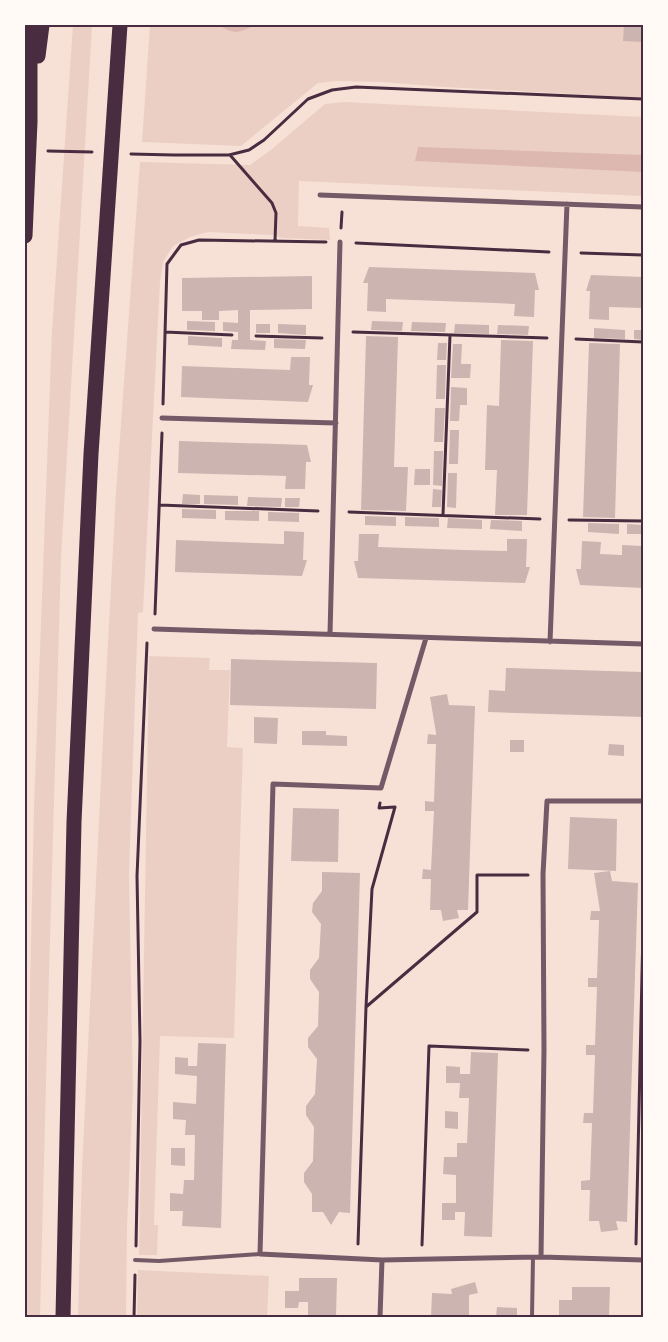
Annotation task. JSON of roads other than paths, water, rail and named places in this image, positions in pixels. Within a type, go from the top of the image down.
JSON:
[{"type":"highway","points":[[25,236],[30,122],[30,25]]},
{"type":"highway","points":[[30,122],[42,25]]},
{"type":"highway","points":[[63,1317],[75,802],[91,454],[120,25]]},
{"type":"street","points":[[320,195],[643,207]]},
{"type":"street","points":[[550,642],[567,204]]},
{"type":"street","points":[[330,634],[340,242]]},
{"type":"street","points":[[162,418],[336,423]]},
{"type":"street","points":[[154,629],[643,644]]},
{"type":"street","points":[[426,638],[381,788],[273,784],[260,1254],[382,1260],[533,1257],[643,1260]]},
{"type":"street","points":[[541,1257],[544,1050],[543,874],[547,800],[643,800]]},
{"type":"street","points":[[380,1317],[382,1260]]},
{"type":"lane","points":[[136,1260],[159,1261],[260,1254]]},
{"type":"lane","points":[[532,1317],[533,1257]]}]
